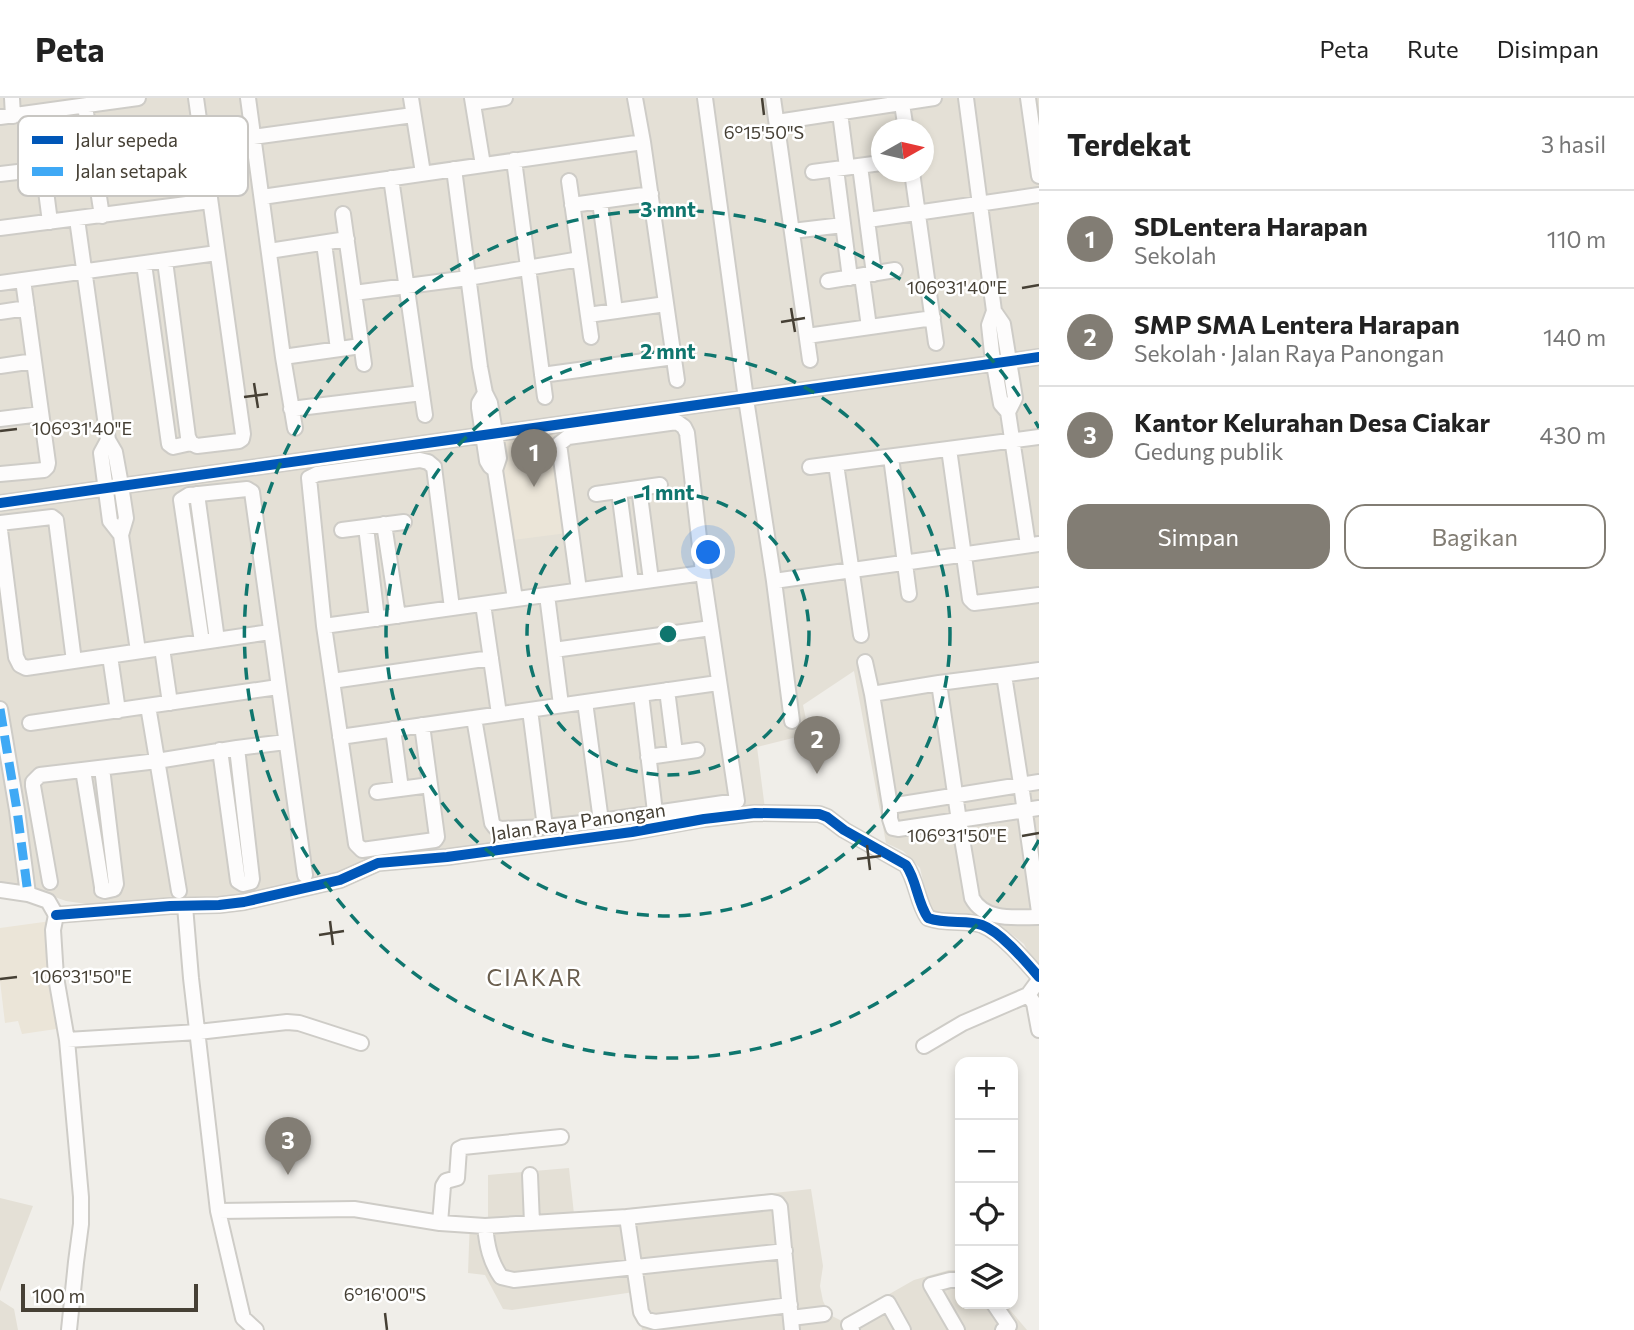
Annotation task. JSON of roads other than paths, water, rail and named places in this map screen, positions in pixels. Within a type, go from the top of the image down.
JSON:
[{"type":"street","points":[[12,98],[7,116],[36,113],[64,103],[85,106],[138,98]]},
{"type":"street","points":[[196,98],[199,116]]},
{"type":"street","points":[[248,98],[295,428]]},
{"type":"street","points":[[411,98],[423,173]]},
{"type":"street","points":[[483,165],[473,100],[505,98]]},
{"type":"street","points":[[635,98],[677,380]]},
{"type":"street","points":[[705,98],[792,721]]},
{"type":"street","points":[[773,98],[810,360]]},
{"type":"street","points":[[777,122],[933,98]]},
{"type":"street","points":[[774,581],[1033,545],[1008,412],[1001,404],[993,358],[989,325],[994,311],[966,98]]},
{"type":"street","points":[[1028,98],[1039,176]]},
{"type":"street","points":[[902,104],[904,119]]},
{"type":"street","points":[[85,106],[87,116]]},
{"type":"street","points":[[839,113],[848,167],[867,220],[862,276]]},
{"type":"street","points":[[253,137],[414,114]]},
{"type":"street","points":[[262,197],[643,142]]},
{"type":"street","points":[[514,160],[545,397]]},
{"type":"street","points":[[813,172],[871,164]]},
{"type":"street","points":[[848,167],[843,225],[862,276],[869,327]]},
{"type":"street","points":[[454,169],[487,417],[487,461],[495,470],[515,599]]},
{"type":"street","points":[[0,174],[18,172]]},
{"type":"street","points":[[391,178],[425,415]]},
{"type":"street","points":[[569,181],[591,337]]},
{"type":"street","points":[[914,182],[936,343]]},
{"type":"street","points":[[572,205],[651,194]]},
{"type":"street","points":[[867,220],[1039,195]]},
{"type":"street","points":[[47,196],[50,222]]},
{"type":"street","points":[[99,196],[102,216]]},
{"type":"street","points":[[165,261],[188,437],[191,443],[197,446],[236,442],[242,439],[243,434],[209,196]]},
{"type":"street","points":[[0,228],[210,201]]},
{"type":"street","points":[[600,202],[615,311]]},
{"type":"street","points":[[343,214],[364,364]]},
{"type":"street","points":[[78,219],[108,440],[102,453],[109,459],[113,481],[110,521],[121,535],[138,651]]},
{"type":"street","points":[[792,231],[843,225]]},
{"type":"street","points":[[269,251],[347,239]]},
{"type":"street","points":[[324,243],[338,349]]},
{"type":"street","points":[[0,283],[218,253]]},
{"type":"street","points":[[354,293],[468,278],[580,259]]},
{"type":"street","points":[[144,264],[167,439],[173,447],[191,443]]},
{"type":"street","points":[[828,281],[895,270]]},
{"type":"street","points":[[0,474],[44,470],[48,463],[23,280]]},
{"type":"street","points":[[588,315],[666,304]]},
{"type":"street","points":[[0,312],[27,308]]},
{"type":"street","points":[[994,311],[1003,324],[1015,398],[1008,412]]},
{"type":"street","points":[[807,336],[933,318]]},
{"type":"street","points":[[283,357],[361,346]]},
{"type":"street","points":[[0,503],[487,417],[746,392],[1009,355],[1039,357]]},
{"type":"street","points":[[542,375],[674,357]]},
{"type":"street","points":[[0,366],[34,361]]},
{"type":"street","points":[[291,410],[422,393]]},
{"type":"street","points":[[0,419],[41,414]]},
{"type":"street","points":[[474,718],[492,823],[501,829],[600,821],[737,801],[710,628],[687,433],[677,422],[568,437],[559,444],[579,590]]},
{"type":"street","points":[[810,467],[1039,437]]},
{"type":"street","points":[[949,449],[968,596],[974,603],[1039,595]]},
{"type":"street","points":[[891,457],[909,594]]},
{"type":"street","points":[[422,725],[436,838],[362,850],[356,845],[324,626],[309,478],[317,474],[420,460],[434,467],[452,608]]},
{"type":"street","points":[[836,464],[861,635]]},
{"type":"street","points":[[596,494],[660,485]]},
{"type":"street","points":[[639,488],[651,580]]},
{"type":"street","points":[[210,641],[181,503],[183,498],[197,494],[247,489],[252,492],[305,875]]},
{"type":"street","points":[[619,491],[631,583]]},
{"type":"street","points":[[0,523],[52,517],[55,520],[74,661]]},
{"type":"street","points":[[342,530],[404,522]]},
{"type":"street","points":[[384,524],[398,616]]},
{"type":"street","points":[[366,527],[377,619]]},
{"type":"street","points":[[0,530],[3,581],[16,657],[20,665],[26,668],[270,632]]},
{"type":"street","points":[[324,626],[703,573]]},
{"type":"street","points":[[547,595],[561,705]]},
{"type":"street","points":[[483,604],[499,714]]},
{"type":"street","points":[[554,650],[710,628]]},
{"type":"street","points":[[162,648],[170,703]]},
{"type":"street","points":[[110,656],[118,710]]},
{"type":"street","points":[[332,681],[491,658]]},
{"type":"street","points":[[865,662],[893,828],[1032,809]]},
{"type":"street","points":[[872,694],[1039,670]]},
{"type":"street","points":[[939,683],[972,898],[989,913],[1001,917],[1039,915],[1032,809],[1021,784],[1004,675]]},
{"type":"street","points":[[340,737],[718,683]]},
{"type":"street","points":[[30,723],[278,687]]},
{"type":"street","points":[[667,690],[675,753]]},
{"type":"street","points":[[641,694],[656,813]]},
{"type":"street","points":[[585,702],[600,821]]},
{"type":"street","points":[[148,706],[178,891]]},
{"type":"street","points":[[0,709],[27,894]]},
{"type":"street","points":[[530,710],[545,827]]},
{"type":"street","points":[[393,729],[401,789]]},
{"type":"street","points":[[50,882],[33,786],[33,782],[40,775],[286,742]]},
{"type":"street","points":[[220,750],[238,881],[243,884],[252,879],[237,748]]},
{"type":"street","points":[[648,757],[697,750]]},
{"type":"street","points":[[83,770],[102,890],[105,891],[114,889],[116,884],[102,768]]},
{"type":"street","points":[[890,806],[1039,782]]},
{"type":"street","points":[[377,792],[430,785]]},
{"type":"street","name":"Jalan Raya Panongan","points":[[56,915],[244,902],[340,880],[378,863],[553,843],[755,813],[819,814],[906,865],[928,918],[946,923],[983,925],[1010,945],[1039,978]]},
{"type":"street","points":[[0,890],[27,894],[48,901],[56,915],[53,930],[57,977],[67,1040],[82,1212],[69,1330]]},
{"type":"street","points":[[185,906],[218,1210],[243,1318],[256,1330]]},
{"type":"street","points":[[924,1046],[963,1023],[1028,995],[1039,978]]},
{"type":"street","points":[[1028,995],[1034,1003],[1039,1030]]},
{"type":"street","points":[[67,1040],[198,1032],[287,1022],[299,1023],[361,1043]]},
{"type":"street","points":[[440,1223],[443,1186],[446,1181],[457,1178],[459,1149],[561,1137]]},
{"type":"street","points":[[530,1175],[532,1223]]},
{"type":"street","points":[[218,1210],[354,1209],[440,1223],[485,1226],[627,1217],[772,1202],[780,1207],[791,1318]]},
{"type":"street","points":[[627,1217],[641,1312],[645,1319],[654,1322],[791,1318],[824,1314]]},
{"type":"street","points":[[485,1226],[487,1248],[494,1268],[501,1277],[514,1280],[785,1251]]},
{"type":"street","points":[[955,1280],[930,1285],[957,1330]]},
{"type":"street","points":[[852,1330],[849,1325],[888,1303],[903,1330]]},
{"type":"street","points":[[997,1309],[1009,1326],[1003,1330]]},
{"type":"place","name":"SDLentera Harapan","points":[[534,487]]},
{"type":"place","name":"SMP SMA Lentera Harapan","points":[[817,774]]},
{"type":"place","name":"Kantor Kelurahan Desa Ciakar","points":[[288,1175]]},
{"type":"district","name":"CIAKAR","points":[[535,977]]}]
